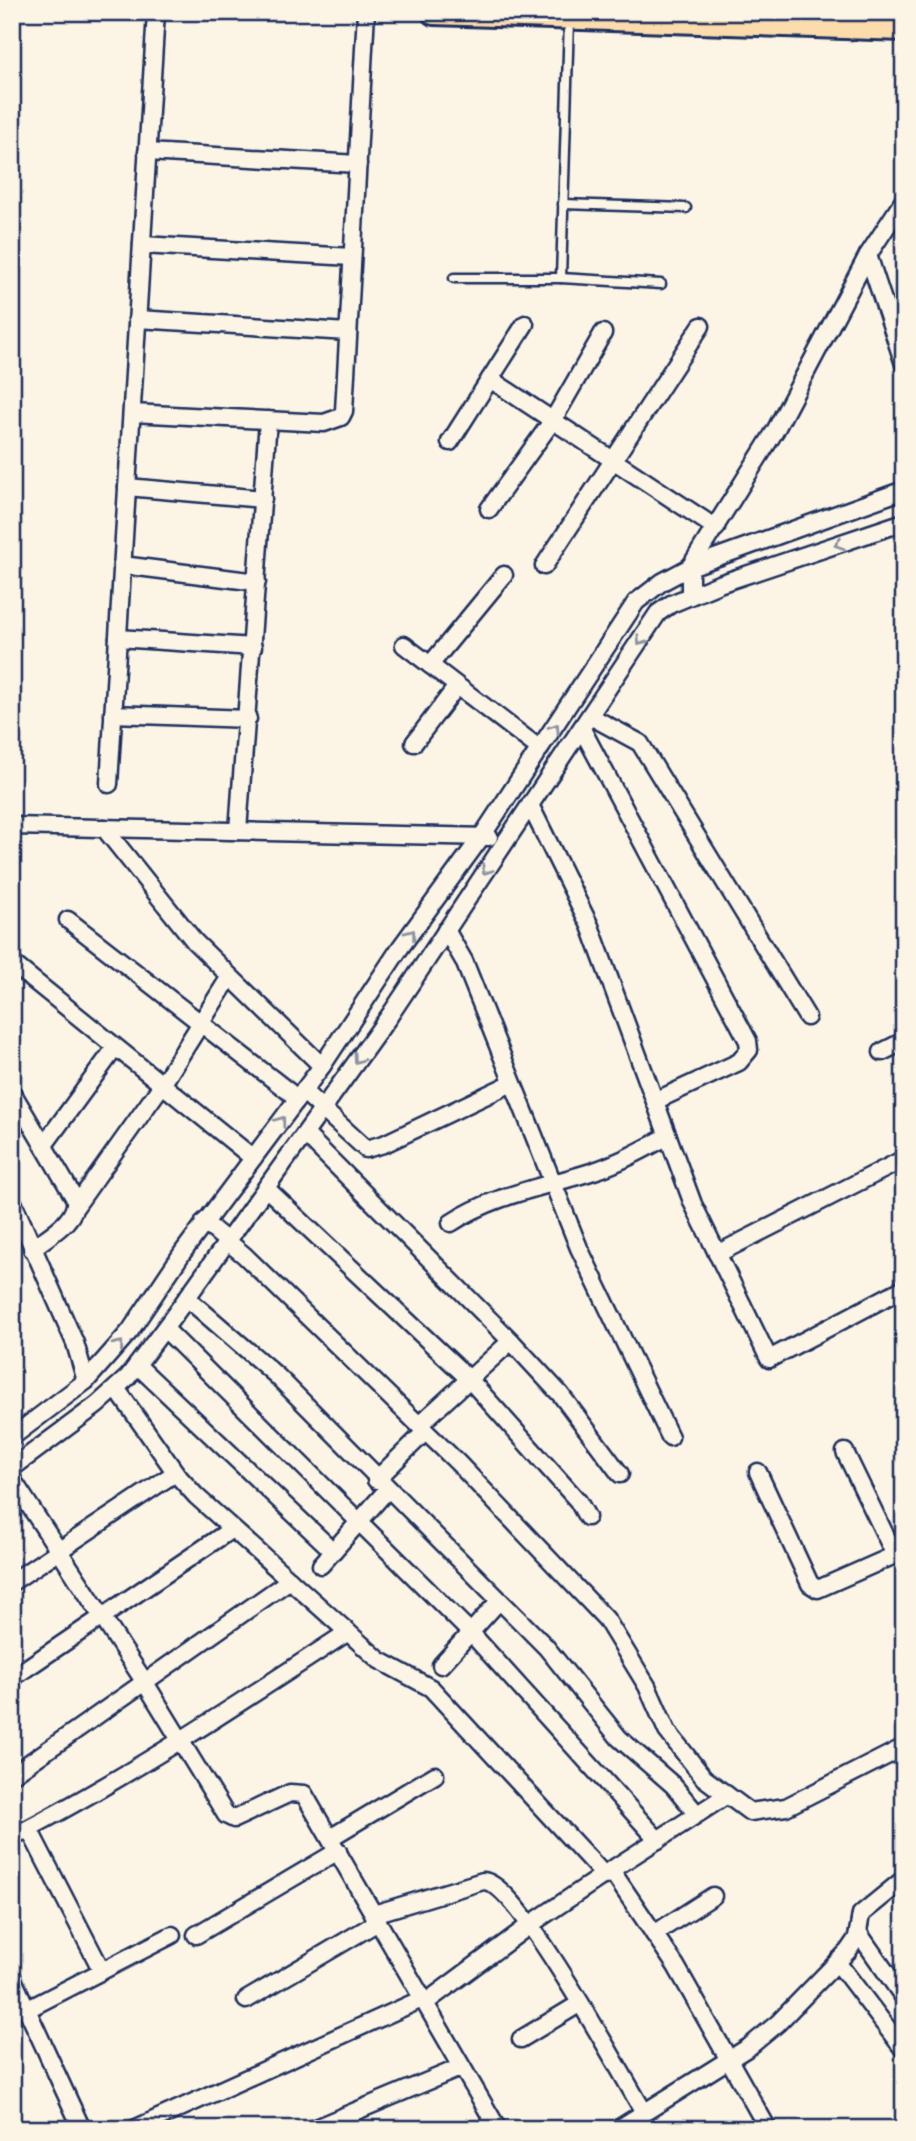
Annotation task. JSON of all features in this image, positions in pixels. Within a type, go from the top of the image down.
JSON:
[{"type":"main road","points":[[433,12],[904,28]]},
{"type":"street","points":[[109,784],[156,12]]},
{"type":"street","points":[[132,413],[324,423],[341,417],[344,411],[366,12]]},
{"type":"street","points":[[148,152],[358,164]]},
{"type":"street","points":[[690,596],[690,566],[775,431],[868,255],[904,200]]},
{"type":"street","points":[[142,245],[352,257]]},
{"type":"street","points":[[868,255],[897,326],[904,364]]},
{"type":"street","points":[[137,319],[348,332]]},
{"type":"street","points":[[450,442],[525,324]]},
{"type":"street","points":[[544,566],[701,326]]},
{"type":"street","points":[[489,509],[553,420],[603,333]]},
{"type":"street","points":[[490,379],[716,528]]},
{"type":"street","points":[[238,831],[268,420]]},
{"type":"street","points":[[127,487],[263,499]]},
{"type":"street","points":[[12,1437],[86,1381],[130,1331],[205,1222],[322,1066],[400,948],[482,836],[636,602],[662,582],[690,566],[904,490]]},
{"type":"street","points":[[12,1468],[65,1431],[116,1388],[165,1329],[446,930],[658,613],[690,596],[904,522]]},
{"type":"street","points":[[122,565],[257,582]]},
{"type":"street","points":[[430,665],[503,575]]},
{"type":"street","points":[[118,638],[253,647]]},
{"type":"street","points":[[404,645],[540,749]]},
{"type":"street","points":[[414,743],[457,686]]},
{"type":"street","points":[[113,713],[248,719]]},
{"type":"street","points":[[586,723],[640,743],[807,1017]]},
{"type":"street","points":[[586,723],[748,1041],[749,1050],[739,1062],[655,1101]]},
{"type":"street","points":[[530,805],[590,926],[693,1204],[769,1360],[904,1289]]},
{"type":"street","points":[[12,826],[508,838]]},
{"type":"street","points":[[104,828],[195,942],[322,1066]]},
{"type":"street","points":[[68,920],[321,1111],[358,1146],[375,1149],[512,1083]]},
{"type":"street","points":[[446,930],[464,961],[579,1248],[670,1437]]},
{"type":"street","points":[[12,963],[253,1158]]},
{"type":"street","points":[[32,1248],[68,1220],[162,1085],[229,978]]},
{"type":"street","points":[[882,1052],[904,1041]]},
{"type":"street","points":[[44,1145],[115,1048]]},
{"type":"street","points":[[12,1092],[76,1206]]},
{"type":"street","points":[[304,1134],[511,1341],[561,1395],[620,1474]]},
{"type":"street","points":[[451,1223],[496,1199],[552,1184],[634,1156],[668,1136]]},
{"type":"street","points":[[718,1254],[904,1159]]},
{"type":"street","points":[[266,1188],[469,1379],[578,1501],[587,1517]]},
{"type":"street","points":[[12,1200],[75,1343],[86,1381]]},
{"type":"street","points":[[205,1222],[228,1241],[422,1429],[606,1619],[647,1686],[667,1731],[704,1778],[750,1812],[786,1807],[904,1747]]},
{"type":"street","points":[[187,1298],[277,1376],[381,1485],[546,1647],[620,1738],[673,1785],[697,1814]]},
{"type":"street","points":[[165,1329],[471,1633],[658,1840]]},
{"type":"street","points":[[321,1565],[360,1520],[381,1485],[422,1429],[469,1379],[511,1341]]},
{"type":"street","points":[[137,1365],[333,1551]]},
{"type":"street","points":[[116,1388],[175,1473],[232,1529],[387,1666],[431,1688],[608,1873],[654,1934],[768,2129]]},
{"type":"street","points":[[758,1472],[810,1584],[818,1589],[900,1553],[845,1452]]},
{"type":"street","points":[[12,1582],[175,1473]]},
{"type":"street","points":[[12,1479],[230,1818],[297,1791],[308,1800],[498,2129]]},
{"type":"street","points":[[12,1678],[232,1529]]},
{"type":"street","points":[[12,1775],[290,1580]]},
{"type":"street","points":[[441,1665],[499,1601]]},
{"type":"street","points":[[12,1837],[180,1742],[348,1632]]},
{"type":"street","points":[[196,1935],[435,1775]]},
{"type":"street","points":[[134,2129],[423,2001],[531,1924],[727,1795]]},
{"type":"street","points":[[29,1829],[102,1971]]},
{"type":"street","points":[[619,2128],[749,2047],[778,2023],[837,1962],[858,1932],[861,1914],[904,1879]]},
{"type":"street","points":[[246,2000],[376,1918],[489,1881],[531,1924],[644,2112]]},
{"type":"street","points":[[654,1934],[713,1896]]},
{"type":"street","points":[[858,1932],[904,1998]]},
{"type":"street","points":[[28,2009],[172,1935]]},
{"type":"street","points":[[837,1962],[904,2050]]},
{"type":"street","points":[[12,1977],[82,2129]]},
{"type":"street","points":[[521,2039],[579,2004]]},
{"type":"street","points":[[313,2129],[462,2067]]},
{"type":"lane","points":[[561,278],[569,17]]},
{"type":"lane","points":[[563,204],[686,208]]},
{"type":"lane","points":[[454,278],[561,278],[661,284]]}]
